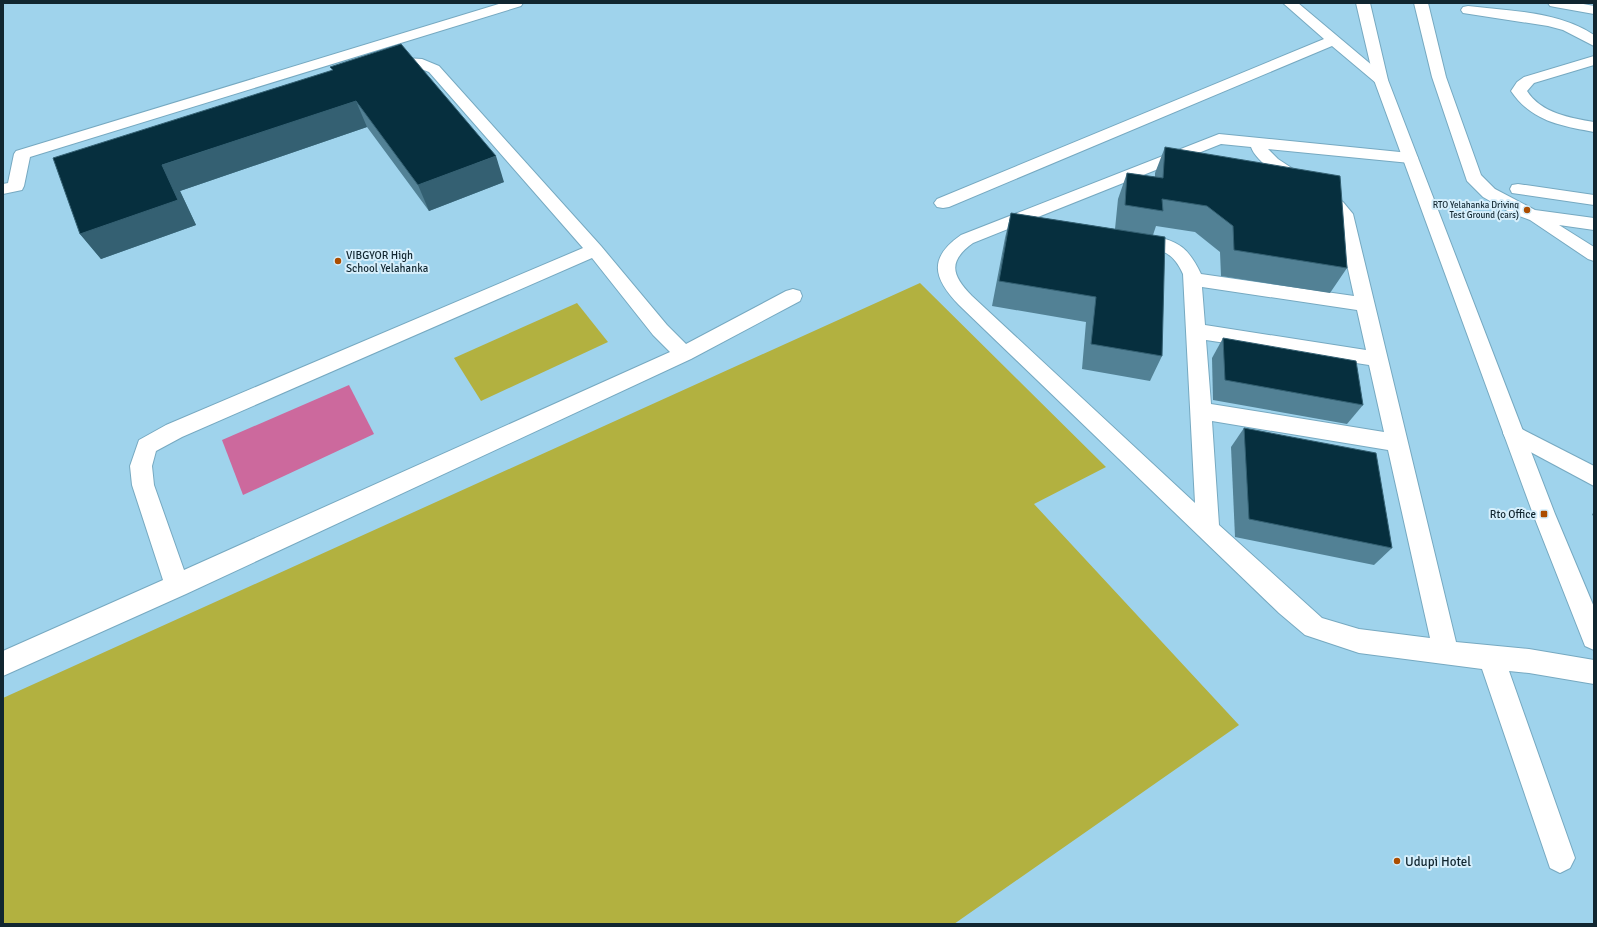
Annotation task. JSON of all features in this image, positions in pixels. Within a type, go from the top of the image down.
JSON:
[{"type":"street","points":[[3,189],[16,186],[22,154],[516,3]]},
{"type":"street","points":[[1290,3],[1381,80]]},
{"type":"street","points":[[1363,3],[1381,80],[1514,433],[1594,638]]},
{"type":"street","points":[[1421,3],[1439,77],[1473,178],[1489,193],[1517,210],[1532,215],[1594,224]]},
{"type":"street","points":[[1555,3],[1594,10]]},
{"type":"street","points":[[1468,10],[1555,24],[1587,36],[1594,42]]},
{"type":"street","points":[[943,203],[1333,40]]},
{"type":"street","points":[[1594,60],[1529,80],[1522,85],[1519,90],[1523,98],[1542,112],[1565,121],[1594,127]]},
{"type":"street","points":[[373,71],[404,62],[420,62],[434,69],[595,250],[660,330],[684,354]]},
{"type":"street","points":[[1410,158],[1219,139],[967,239],[952,251],[947,264],[946,275],[953,287],[1208,530],[1314,627],[1359,641],[1491,658],[1529,661],[1594,672]]},
{"type":"street","points":[[1258,143],[1261,152],[1272,163],[1329,200],[1344,214],[1446,652]]},
{"type":"street","points":[[1518,189],[1594,200]]},
{"type":"street","points":[[1532,215],[1594,255]]},
{"type":"street","points":[[1014,220],[1046,226]]},
{"type":"street","points":[[1116,237],[1164,244],[1175,248],[1184,257],[1192,278],[1208,530]]},
{"type":"street","points":[[177,586],[143,485],[141,466],[147,446],[174,431],[595,250]]},
{"type":"street","points":[[1192,278],[1366,305]]},
{"type":"street","points":[[3,664],[684,354],[793,296]]},
{"type":"street","points":[[1196,332],[1378,359]]},
{"type":"street","points":[[1201,411],[1398,443]]},
{"type":"street","points":[[1514,433],[1594,477]]},
{"type":"street","points":[[1491,658],[1560,858]]},
{"type":"shaded area","points":[[920,283],[1106,467],[1034,504],[1239,725],[954,924],[3,924],[3,698]]},
{"type":"shaded area","points":[[577,303],[608,342],[481,401],[454,358]]},
{"type":"shaded area","points":[[349,385],[374,434],[243,495],[222,440]]},
{"type":"building","points":[[401,44],[496,156],[418,185],[356,101],[162,165],[178,200],[80,234],[53,158],[333,70],[330,67]]},
{"type":"building","points":[[1165,147],[1340,176],[1347,268],[1234,250],[1233,226],[1207,206],[1162,199],[1163,211],[1125,205],[1127,173],[1163,178]]},
{"type":"building","points":[[1011,213],[1165,237],[1162,356],[1091,344],[1096,297],[999,281]]},
{"type":"building","points":[[1223,338],[1356,361],[1363,405],[1225,380]]},
{"type":"building","points":[[1244,428],[1376,453],[1392,548],[1249,519]]},
{"type":"place","name":"RTO Yelahanka Driving Test Ground (cars)","points":[[1527,210]]},
{"type":"place","name":"VIBGYOR High School Yelahanka","points":[[338,261]]},
{"type":"place","name":"Rto Office","points":[[1544,514]]},
{"type":"place","name":"Udupi Hotel","points":[[1397,861]]}]
